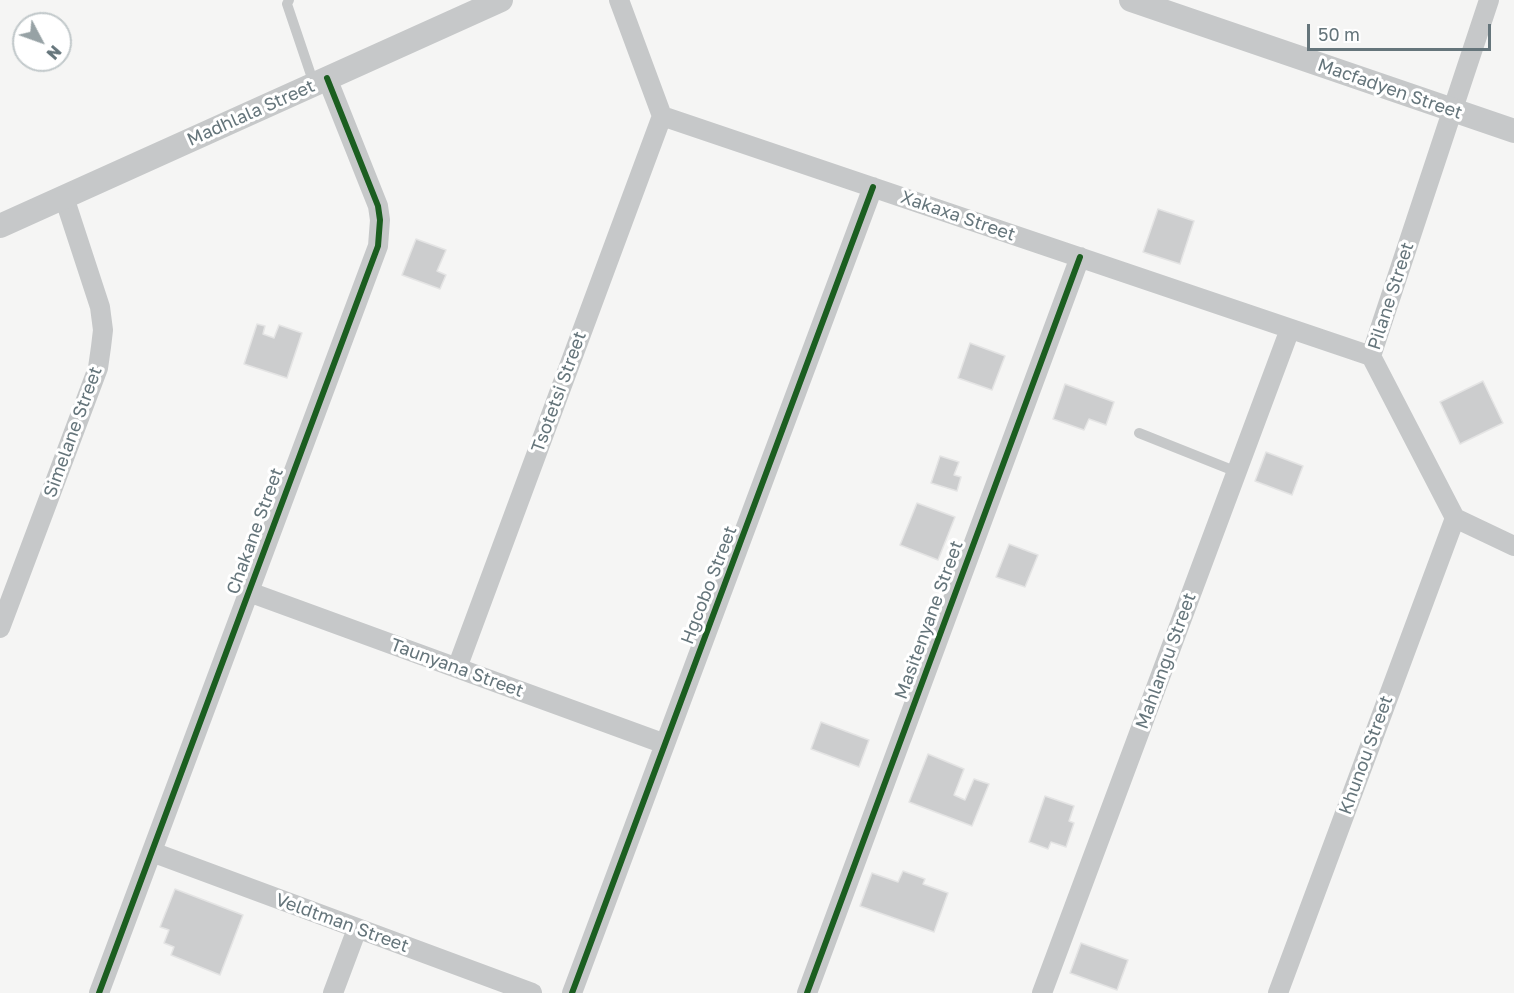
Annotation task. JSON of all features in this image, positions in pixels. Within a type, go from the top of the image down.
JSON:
[{"type":"street","name":"Madhlala Street","points":[[0,226],[501,0]]},
{"type":"street","points":[[619,0],[662,116]]},
{"type":"street","name":"Macfadyen Street","points":[[1131,0],[1514,131]]},
{"type":"street","name":"Pilane Street","points":[[1455,518],[1371,356],[1489,0]]},
{"type":"street","name":"Chakane Street","points":[[99,993],[378,246],[380,220],[378,206],[320,81]]},
{"type":"street","name":"Xakaxa Street","points":[[662,116],[1371,356]]},
{"type":"street","name":"Tsotetsi Street","points":[[457,668],[662,116]]},
{"type":"street","name":"Hgcobo Street","points":[[572,993],[873,187]]},
{"type":"street","name":"Simelane Street","points":[[0,628],[98,368],[103,330],[100,307],[64,197]]},
{"type":"street","name":"Masitenyane Street","points":[[807,993],[1080,257]]},
{"type":"street","name":"Mahlangu Street","points":[[1042,993],[1290,329]]},
{"type":"street","points":[[1455,518],[1514,546]]},
{"type":"street","name":"Khunou Street","points":[[1278,993],[1455,518]]},
{"type":"street","name":"Taunyana Street","points":[[249,592],[665,744]]},
{"type":"street","name":"Veldtman Street","points":[[152,852],[532,993]]},
{"type":"street","points":[[333,993],[357,928]]},
{"type":"lane","points":[[288,0],[320,81]]},
{"type":"lane","points":[[1139,433],[1237,472]]},
{"type":"building","points":[[1158,209],[1194,221],[1180,264],[1143,252]]},
{"type":"building","points":[[416,239],[446,250],[437,271],[446,275],[440,289],[402,275]]},
{"type":"building","points":[[257,324],[265,326],[263,334],[274,338],[279,325],[302,333],[287,378],[244,364]]},
{"type":"building","points":[[970,343],[1005,356],[992,390],[958,378]]},
{"type":"building","points":[[1483,381],[1503,423],[1460,444],[1440,402]]},
{"type":"building","points":[[1065,384],[1114,402],[1106,425],[1089,419],[1084,430],[1053,419]]},
{"type":"building","points":[[1266,452],[1303,466],[1292,495],[1255,481]]},
{"type":"building","points":[[940,456],[959,462],[954,475],[961,477],[957,491],[931,483]]},
{"type":"building","points":[[917,503],[955,517],[938,560],[900,545]]},
{"type":"building","points":[[1009,544],[1038,555],[1025,587],[996,577]]},
{"type":"building","points":[[821,722],[869,740],[859,767],[811,749]]},
{"type":"building","points":[[928,754],[964,769],[954,795],[965,800],[974,779],[989,784],[972,826],[909,802]]},
{"type":"building","points":[[1045,796],[1074,806],[1069,821],[1074,823],[1066,847],[1051,842],[1048,849],[1029,842]]},
{"type":"building","points":[[903,871],[925,879],[923,884],[948,893],[934,932],[860,906],[872,873],[898,882]]},
{"type":"building","points":[[175,889],[243,915],[220,975],[171,955],[174,947],[164,943],[169,930],[160,927]]},
{"type":"building","points":[[1081,943],[1128,960],[1117,990],[1070,973]]},
{"type":"cycle path","points":[[99,993],[378,246],[380,220],[378,206],[327,78]]},
{"type":"cycle path","points":[[572,993],[873,187]]},
{"type":"cycle path","points":[[807,993],[1080,257]]}]
